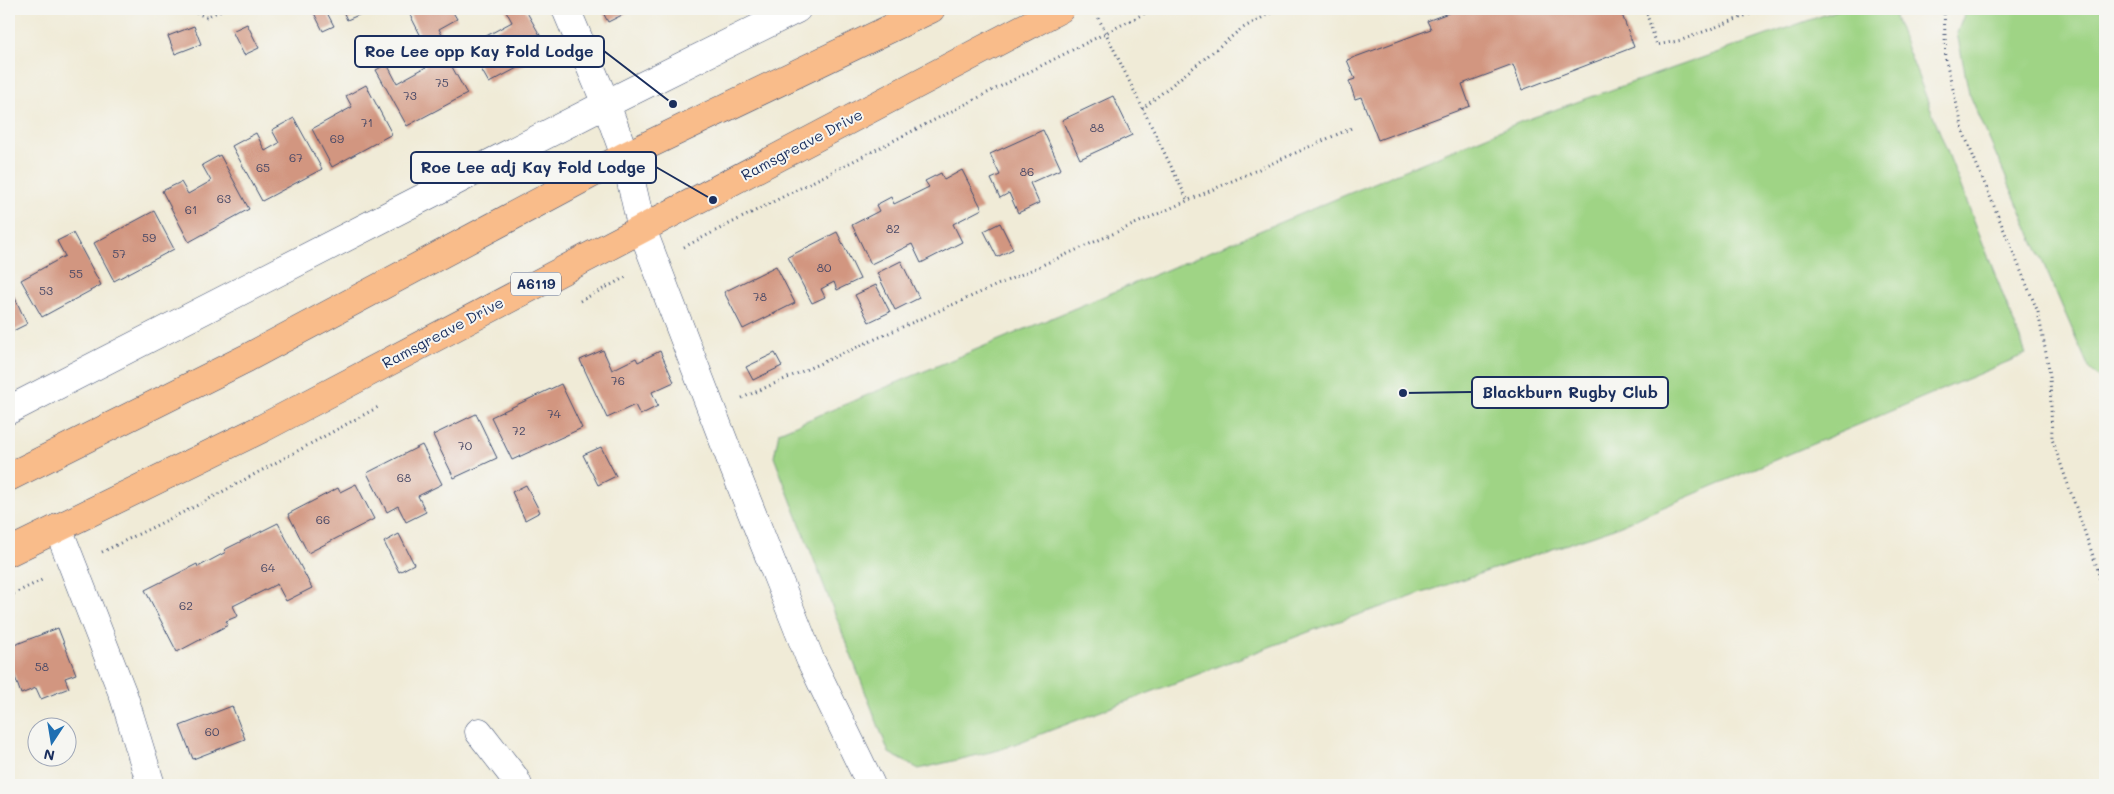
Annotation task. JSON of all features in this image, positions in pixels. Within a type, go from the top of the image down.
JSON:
[{"type":"highway","points":[[9,477],[247,358],[625,156],[931,9]]},
{"type":"highway","name":"Ramsgreave Drive","points":[[9,552],[263,428],[1060,9]]},
{"type":"street","points":[[566,9],[606,104],[625,156],[642,229],[712,411],[810,659],[871,785]]},
{"type":"street","points":[[9,410],[606,104],[797,9]]},
{"type":"street","points":[[58,528],[124,697],[152,785]]},
{"type":"street","points":[[479,732],[514,777],[518,785]]},
{"type":"path","points":[[186,9],[206,17],[224,9]]},
{"type":"path","points":[[1094,9],[1188,201]]},
{"type":"path","points":[[578,302],[1153,9]]},
{"type":"path","points":[[1142,108],[1241,30],[1278,9]]},
{"type":"path","points":[[1645,9],[1657,44],[1682,40],[1763,9]]},
{"type":"path","points":[[1938,9],[1943,15]]},
{"type":"path","points":[[1944,9],[1946,61],[1964,134],[2038,312],[2050,374],[2052,440],[2098,570],[2105,604]]},
{"type":"path","points":[[712,411],[1354,127]]},
{"type":"path","points":[[9,596],[198,505],[388,402]]},
{"type":"path","points":[[2098,570],[2105,568]]},
{"type":"green space","points":[[1841,9],[1892,9],[2026,354],[1609,530],[1319,628],[999,750],[919,769],[889,753],[774,457],[779,432],[1520,122]]},
{"type":"green space","points":[[1966,9],[2105,9],[2105,384],[2089,368],[1969,93],[1957,33]]},
{"type":"building","points":[[312,9],[325,9],[334,26],[323,31]]},
{"type":"building","points":[[342,9],[359,9],[361,14],[347,20]]},
{"type":"building","points":[[421,9],[451,9],[457,19],[439,29],[442,35],[425,44],[410,15]]},
{"type":"building","points":[[505,9],[525,9],[549,51],[489,83],[468,46],[512,22]]},
{"type":"building","points":[[601,9],[634,9],[608,22]]},
{"type":"building","points":[[1459,9],[1620,9],[1634,47],[1522,90],[1513,65],[1462,84],[1470,106],[1378,140],[1361,97],[1355,99],[1349,81],[1355,79],[1347,60],[1431,29],[1427,21]]},
{"type":"building","points":[[247,24],[259,48],[244,55],[232,31]]},
{"type":"building","points":[[194,26],[201,44],[175,54],[168,36]]},
{"type":"building","points":[[441,47],[467,94],[407,126],[376,70],[387,64],[397,83],[426,67],[421,58]]},
{"type":"building","points":[[366,85],[392,134],[332,167],[312,129],[352,107],[346,96]]},
{"type":"building","points":[[1113,96],[1132,135],[1080,159],[1062,120]]},
{"type":"building","points":[[294,118],[322,169],[262,201],[232,146],[256,133],[265,151],[279,143],[272,130]]},
{"type":"building","points":[[1043,130],[1061,169],[1030,183],[1039,203],[1018,213],[1009,193],[1000,198],[991,179],[1000,175],[990,154]]},
{"type":"building","points":[[220,155],[249,209],[189,242],[162,191],[181,182],[188,194],[211,181],[202,165]]},
{"type":"building","points":[[962,170],[982,209],[953,224],[962,242],[921,263],[912,244],[871,264],[852,225],[879,211],[876,205],[891,197],[894,204],[929,187],[925,181],[941,173],[944,180]]},
{"type":"building","points":[[154,211],[174,249],[114,281],[94,243]]},
{"type":"building","points":[[1000,223],[1013,249],[997,257],[984,231]]},
{"type":"building","points":[[837,232],[860,279],[837,290],[834,282],[821,289],[825,297],[812,303],[788,257]]},
{"type":"building","points":[[73,233],[101,285],[42,317],[21,280],[65,256],[57,241]]},
{"type":"building","points":[[901,261],[919,298],[895,310],[877,273]]},
{"type":"building","points":[[776,266],[795,303],[743,329],[724,292]]},
{"type":"building","points":[[9,285],[27,324],[9,333]]},
{"type":"building","points":[[876,285],[890,312],[869,322],[855,295]]},
{"type":"building","points":[[603,350],[612,370],[636,358],[638,362],[660,351],[674,382],[652,392],[658,406],[640,415],[635,405],[607,418],[580,360]]},
{"type":"building","points":[[775,353],[782,366],[753,380],[746,367]]},
{"type":"building","points":[[561,384],[582,428],[512,460],[491,417]]},
{"type":"building","points":[[476,414],[497,458],[454,478],[433,435]]},
{"type":"building","points":[[422,445],[442,484],[418,496],[426,512],[406,522],[398,506],[387,512],[367,473]]},
{"type":"building","points":[[601,447],[616,476],[598,485],[583,455]]},
{"type":"building","points":[[356,484],[374,519],[308,553],[288,514],[338,488],[340,492]]},
{"type":"building","points":[[526,485],[540,512],[525,520],[512,492]]},
{"type":"building","points":[[278,523],[312,588],[286,601],[277,584],[233,606],[238,616],[226,621],[228,625],[177,652],[145,590],[197,564],[198,567],[226,552],[224,550]]},
{"type":"building","points":[[399,534],[414,564],[399,572],[384,542]]},
{"type":"building","points":[[58,628],[76,674],[65,678],[69,688],[41,699],[36,688],[21,694],[9,660],[9,647]]},
{"type":"building","points":[[232,706],[245,739],[193,759],[180,726]]},
{"type":"place","name":"Roe Lee opp Kay Fold Lodge","points":[[673,104]]},
{"type":"place","name":"Roe Lee adj Kay Fold Lodge","points":[[713,200]]},
{"type":"place","name":"Blackburn Rugby Club","points":[[1403,393]]}]
